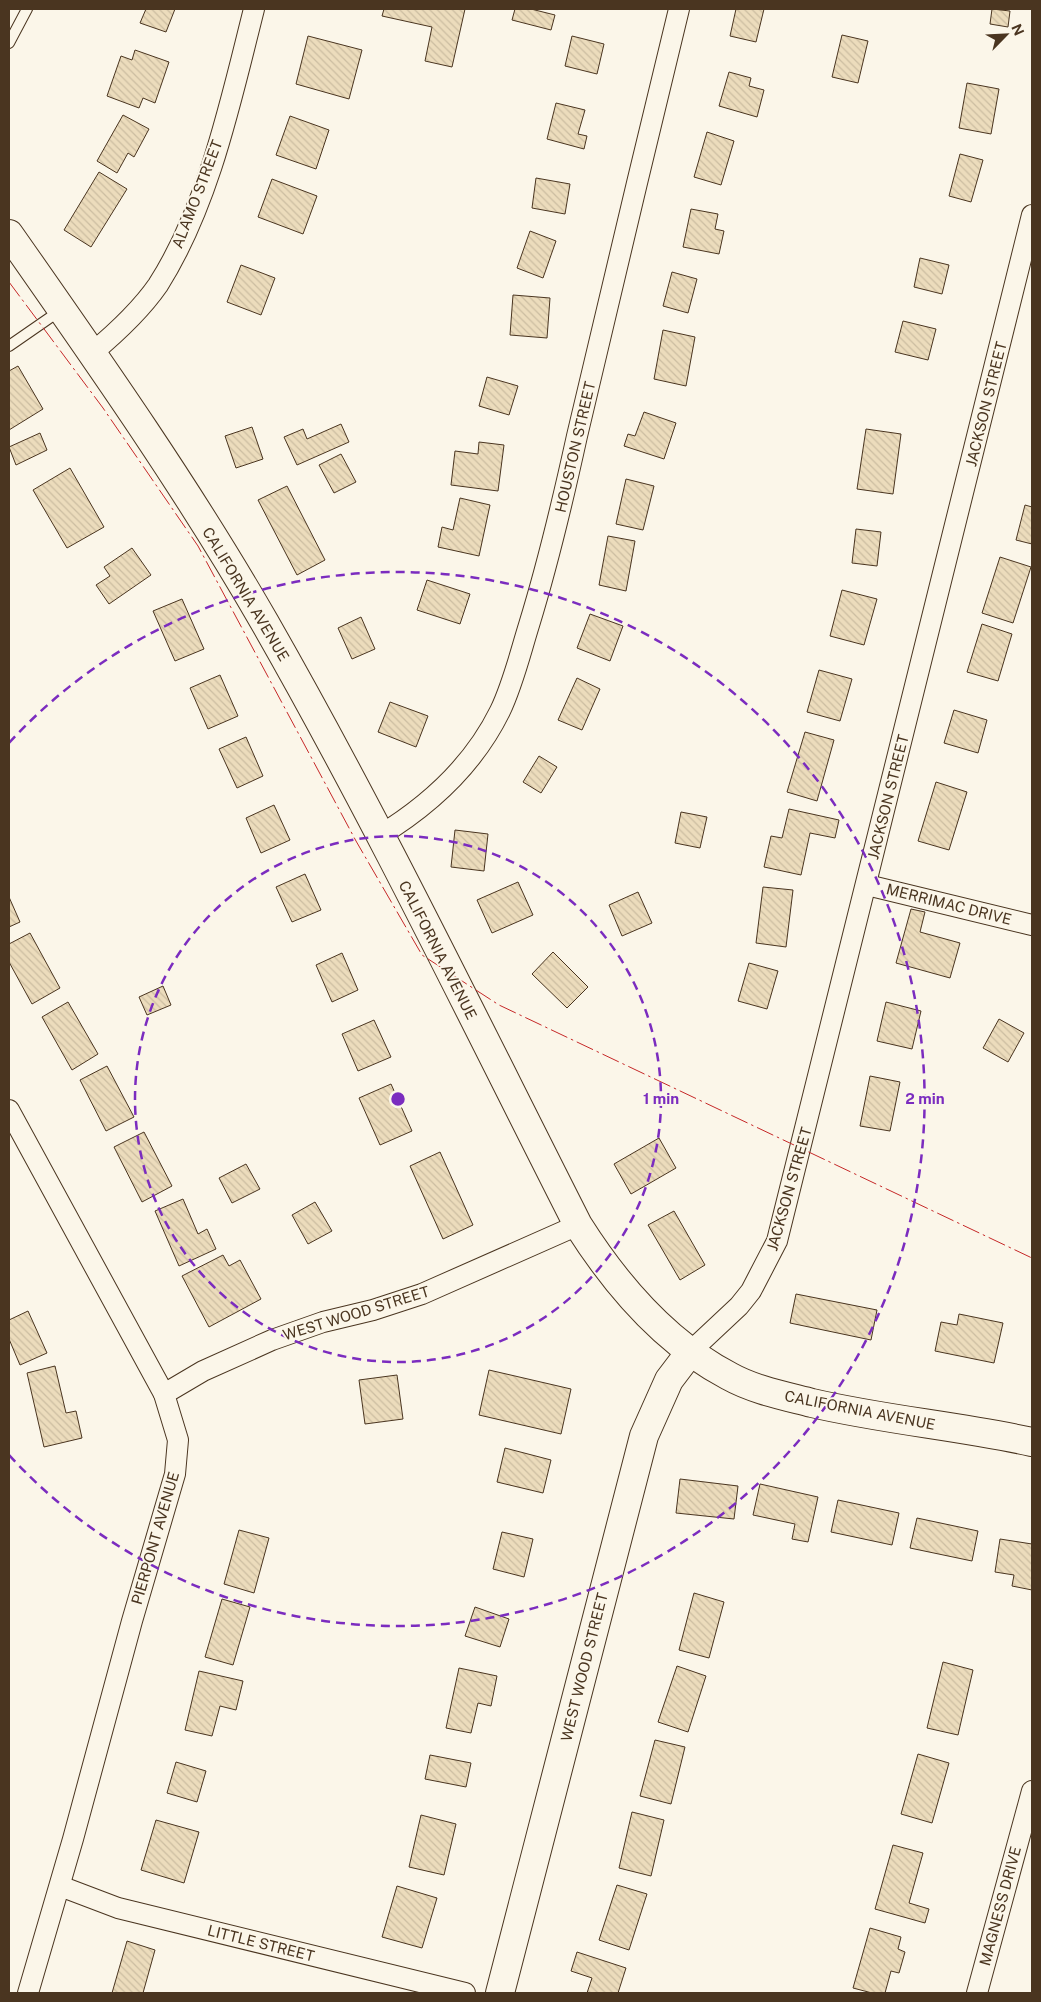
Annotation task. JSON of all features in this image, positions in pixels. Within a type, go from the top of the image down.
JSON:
[{"type":"main road","name":"CALIFORNIA AVENUE","points":[[9,234],[92,353],[200,517],[264,621],[323,728],[578,1225],[601,1261],[625,1290],[656,1322],[691,1351],[730,1377],[781,1395],[869,1416],[1032,1442]]},
{"type":"main road","name":"WEST WOOD STREET","points":[[500,1993],[644,1436],[669,1380],[691,1351]]},
{"type":"street","name":"ALAMO STREET","points":[[92,353],[127,322],[158,285],[188,226],[212,163],[254,9]]},
{"type":"street","name":"HOUSTON STREET","points":[[379,836],[409,818],[430,801],[461,770],[482,742],[500,711],[513,678],[549,559],[638,174],[680,9]]},
{"type":"street","name":"JACKSON STREET","points":[[691,1351],[739,1306],[751,1292],[777,1241],[1032,215]]},
{"type":"street","name":"MERRIMAC DRIVE","points":[[866,884],[1032,925]]},
{"type":"street","name":"PIERPONT AVENUE","points":[[9,1110],[164,1394],[178,1440],[175,1474],[132,1621],[60,1886],[28,1993]]},
{"type":"street","name":"WEST WOOD STREET","points":[[164,1394],[203,1371],[297,1330],[373,1310],[422,1294],[578,1225]]},
{"type":"street","name":"MAGNESS DRIVE","points":[[977,1993],[1032,1791]]},
{"type":"street","name":"LITTLE STREET","points":[[60,1886],[118,1908],[465,1993]]},
{"type":"lane","points":[[9,43],[28,9]]},
{"type":"lane","points":[[9,346],[62,310]]},
{"type":"building","points":[[146,9],[175,9],[166,32],[140,23]]},
{"type":"building","points":[[384,9],[465,9],[452,67],[425,61],[432,27],[382,16]]},
{"type":"building","points":[[515,9],[531,9],[555,15],[551,30],[512,20]]},
{"type":"building","points":[[736,9],[764,9],[756,42],[730,36]]},
{"type":"building","points":[[992,9],[1010,11],[1008,27],[990,24]]},
{"type":"building","points":[[842,35],[868,41],[858,83],[832,77]]},
{"type":"building","points":[[308,36],[362,50],[349,99],[296,84]]},
{"type":"building","points":[[572,36],[604,44],[597,74],[565,66]]},
{"type":"building","points":[[135,50],[169,62],[155,103],[143,98],[139,108],[107,96],[121,56],[132,60]]},
{"type":"building","points":[[729,72],[751,78],[749,86],[764,90],[757,117],[719,106]]},
{"type":"building","points":[[967,83],[999,89],[991,134],[959,128]]},
{"type":"building","points":[[556,103],[585,110],[578,134],[587,136],[584,149],[547,139]]},
{"type":"building","points":[[123,115],[149,129],[134,157],[128,153],[117,173],[97,161]]},
{"type":"building","points":[[290,116],[329,130],[316,169],[276,155]]},
{"type":"building","points":[[707,132],[734,141],[721,185],[694,177]]},
{"type":"building","points":[[960,154],[983,160],[971,202],[949,196]]},
{"type":"building","points":[[99,172],[127,189],[91,247],[64,230]]},
{"type":"building","points":[[536,178],[570,184],[565,214],[532,208]]},
{"type":"building","points":[[272,179],[317,196],[303,234],[258,217]]},
{"type":"building","points":[[691,209],[718,214],[715,229],[724,231],[719,254],[683,247]]},
{"type":"building","points":[[530,231],[556,241],[543,278],[517,268]]},
{"type":"building","points":[[920,258],[949,265],[942,294],[914,287]]},
{"type":"building","points":[[241,265],[275,278],[261,315],[227,302]]},
{"type":"building","points":[[672,272],[697,279],[688,313],[663,306]]},
{"type":"building","points":[[513,295],[550,298],[547,338],[510,335]]},
{"type":"building","points":[[903,321],[936,329],[928,360],[895,352]]},
{"type":"building","points":[[663,330],[695,337],[686,386],[654,379]]},
{"type":"building","points":[[18,366],[43,409],[9,430],[9,371]]},
{"type":"building","points":[[487,377],[518,386],[509,415],[479,406]]},
{"type":"building","points":[[644,412],[676,423],[664,459],[624,446],[628,434],[635,436]]},
{"type":"building","points":[[341,424],[349,442],[297,465],[284,437],[303,429],[307,439]]},
{"type":"building","points":[[252,427],[263,459],[236,468],[225,436]]},
{"type":"building","points":[[866,429],[901,434],[893,494],[857,489]]},
{"type":"building","points":[[40,433],[47,450],[16,465],[9,447]]},
{"type":"building","points":[[479,442],[504,445],[498,491],[451,485],[455,451],[478,454]]},
{"type":"building","points":[[341,454],[356,482],[334,493],[319,465]]},
{"type":"building","points":[[70,468],[104,527],[67,548],[33,490]]},
{"type":"building","points":[[626,479],[654,486],[643,530],[616,524]]},
{"type":"building","points":[[287,486],[325,560],[297,575],[258,500]]},
{"type":"building","points":[[460,498],[490,505],[479,556],[438,547],[442,527],[453,530]]},
{"type":"building","points":[[1025,505],[1032,507],[1032,544],[1016,540]]},
{"type":"building","points":[[856,529],[881,532],[877,566],[852,563]]},
{"type":"building","points":[[608,536],[635,541],[626,591],[599,585]]},
{"type":"building","points":[[132,548],[151,575],[109,604],[96,585],[110,576],[104,567]]},
{"type":"building","points":[[1000,557],[1031,567],[1013,623],[982,613]]},
{"type":"building","points":[[427,580],[470,594],[460,624],[417,610]]},
{"type":"building","points":[[842,590],[877,599],[864,645],[830,636]]},
{"type":"building","points":[[182,599],[204,649],[175,661],[153,611]]},
{"type":"building","points":[[590,614],[623,626],[610,661],[577,648]]},
{"type":"building","points":[[361,617],[375,649],[352,659],[338,628]]},
{"type":"building","points":[[982,624],[1012,634],[998,681],[967,672]]},
{"type":"building","points":[[819,670],[852,679],[840,721],[807,712]]},
{"type":"building","points":[[220,675],[238,716],[208,729],[190,688]]},
{"type":"building","points":[[577,678],[600,689],[582,730],[558,720]]},
{"type":"building","points":[[390,702],[428,716],[416,747],[378,732]]},
{"type":"building","points":[[954,710],[987,720],[978,753],[944,743]]},
{"type":"building","points":[[805,732],[834,740],[817,801],[787,792]]},
{"type":"building","points":[[246,737],[263,776],[237,788],[219,749]]},
{"type":"building","points":[[539,756],[557,767],[541,793],[523,782]]},
{"type":"building","points":[[936,782],[967,792],[949,850],[918,841]]},
{"type":"building","points":[[274,805],[290,840],[261,853],[246,818]]},
{"type":"building","points":[[789,809],[839,820],[835,838],[810,833],[801,875],[764,867],[771,836],[782,838]]},
{"type":"building","points":[[681,812],[707,817],[700,848],[675,843]]},
{"type":"building","points":[[455,830],[488,834],[484,871],[451,867]]},
{"type":"building","points":[[305,874],[321,910],[292,922],[276,887]]},
{"type":"building","points":[[518,882],[533,915],[492,933],[477,900]]},
{"type":"building","points":[[763,887],[793,890],[786,947],[756,943]]},
{"type":"building","points":[[638,892],[652,923],[622,936],[609,905]]},
{"type":"building","points":[[9,897],[20,922],[9,927]]},
{"type":"building","points":[[911,909],[925,912],[920,932],[960,943],[950,978],[896,963]]},
{"type":"building","points":[[30,933],[60,988],[32,1004],[9,962],[9,944]]},
{"type":"building","points":[[553,952],[588,987],[567,1008],[532,974]]},
{"type":"building","points":[[342,953],[358,990],[332,1002],[316,965]]},
{"type":"building","points":[[749,963],[778,971],[767,1009],[738,1001]]},
{"type":"building","points":[[163,986],[171,1005],[147,1015],[139,997]]},
{"type":"building","points":[[68,1002],[98,1054],[72,1070],[42,1017]]},
{"type":"building","points":[[886,1002],[921,1011],[912,1049],[877,1041]]},
{"type":"building","points":[[999,1019],[1024,1033],[1008,1062],[983,1048]]},
{"type":"building","points":[[374,1020],[391,1057],[358,1071],[342,1034]]},
{"type":"building","points":[[107,1066],[134,1117],[106,1131],[80,1080]]},
{"type":"building","points":[[870,1076],[900,1082],[890,1131],[860,1126]]},
{"type":"building","points":[[391,1084],[412,1131],[380,1145],[359,1098]]},
{"type":"building","points":[[144,1132],[172,1186],[142,1202],[114,1147]]},
{"type":"building","points":[[659,1138],[676,1168],[631,1194],[614,1164]]},
{"type":"building","points":[[440,1152],[473,1225],[443,1239],[410,1166]]},
{"type":"building","points":[[246,1164],[260,1189],[232,1203],[219,1178]]},
{"type":"building","points":[[183,1199],[198,1234],[207,1229],[216,1249],[179,1266],[155,1211]]},
{"type":"building","points":[[315,1202],[332,1231],[308,1244],[292,1215]]},
{"type":"building","points":[[674,1211],[705,1265],[680,1280],[648,1225]]},
{"type":"building","points":[[223,1255],[229,1266],[240,1260],[261,1299],[209,1327],[182,1276]]},
{"type":"building","points":[[796,1294],[877,1310],[871,1340],[790,1323]]},
{"type":"building","points":[[28,1311],[47,1353],[20,1365],[9,1339],[9,1320]]},
{"type":"building","points":[[959,1314],[1003,1323],[994,1363],[935,1351],[941,1322],[957,1325]]},
{"type":"building","points":[[55,1366],[66,1413],[76,1411],[82,1438],[44,1447],[27,1373]]},
{"type":"building","points":[[489,1370],[571,1389],[561,1434],[479,1415]]},
{"type":"building","points":[[397,1375],[403,1419],[365,1424],[359,1380]]},
{"type":"building","points":[[505,1448],[551,1460],[543,1493],[497,1482]]},
{"type":"building","points":[[680,1479],[738,1486],[734,1519],[676,1513]]},
{"type":"building","points":[[760,1484],[818,1497],[808,1542],[792,1539],[795,1524],[753,1515]]},
{"type":"building","points":[[838,1500],[899,1513],[892,1545],[831,1532]]},
{"type":"building","points":[[917,1518],[978,1531],[972,1561],[910,1548]]},
{"type":"building","points":[[239,1530],[269,1538],[254,1593],[224,1584]]},
{"type":"building","points":[[502,1532],[533,1539],[524,1577],[493,1569]]},
{"type":"building","points":[[1000,1539],[1032,1544],[1032,1590],[1012,1586],[1014,1575],[995,1572]]},
{"type":"building","points":[[694,1593],[724,1602],[709,1658],[679,1650]]},
{"type":"building","points":[[222,1599],[250,1607],[233,1665],[205,1657]]},
{"type":"building","points":[[475,1607],[509,1619],[500,1647],[465,1636]]},
{"type":"building","points":[[943,1662],[973,1670],[958,1735],[927,1728]]},
{"type":"building","points":[[677,1666],[706,1676],[688,1732],[658,1722]]},
{"type":"building","points":[[459,1668],[497,1676],[491,1706],[478,1703],[471,1733],[446,1728]]},
{"type":"building","points":[[199,1671],[243,1681],[236,1710],[220,1706],[212,1736],[185,1730]]},
{"type":"building","points":[[655,1740],[685,1747],[671,1804],[640,1796]]},
{"type":"building","points":[[918,1754],[949,1763],[932,1823],[901,1814]]},
{"type":"building","points":[[430,1755],[471,1763],[466,1787],[425,1779]]},
{"type":"building","points":[[176,1762],[206,1771],[197,1802],[167,1793]]},
{"type":"building","points":[[632,1812],[664,1820],[651,1876],[619,1868]]},
{"type":"building","points":[[421,1815],[456,1824],[444,1875],[409,1867]]},
{"type":"building","points":[[156,1820],[199,1832],[184,1883],[141,1870]]},
{"type":"building","points":[[893,1845],[923,1853],[909,1903],[929,1909],[925,1923],[875,1909]]},
{"type":"building","points":[[617,1885],[647,1894],[629,1950],[599,1940]]},
{"type":"building","points":[[397,1886],[437,1898],[422,1948],[382,1937]]},
{"type":"building","points":[[870,1928],[901,1937],[898,1949],[905,1952],[899,1973],[891,1971],[885,1993],[872,1993],[853,1988]]},
{"type":"building","points":[[127,1941],[155,1950],[143,1993],[112,1993]]},
{"type":"building","points":[[577,1952],[626,1968],[618,1993],[587,1993],[592,1978],[571,1971]]},
{"type":"power","points":[[9,282],[103,408],[198,546],[356,841],[422,955],[499,1005],[1032,1258]]}]
